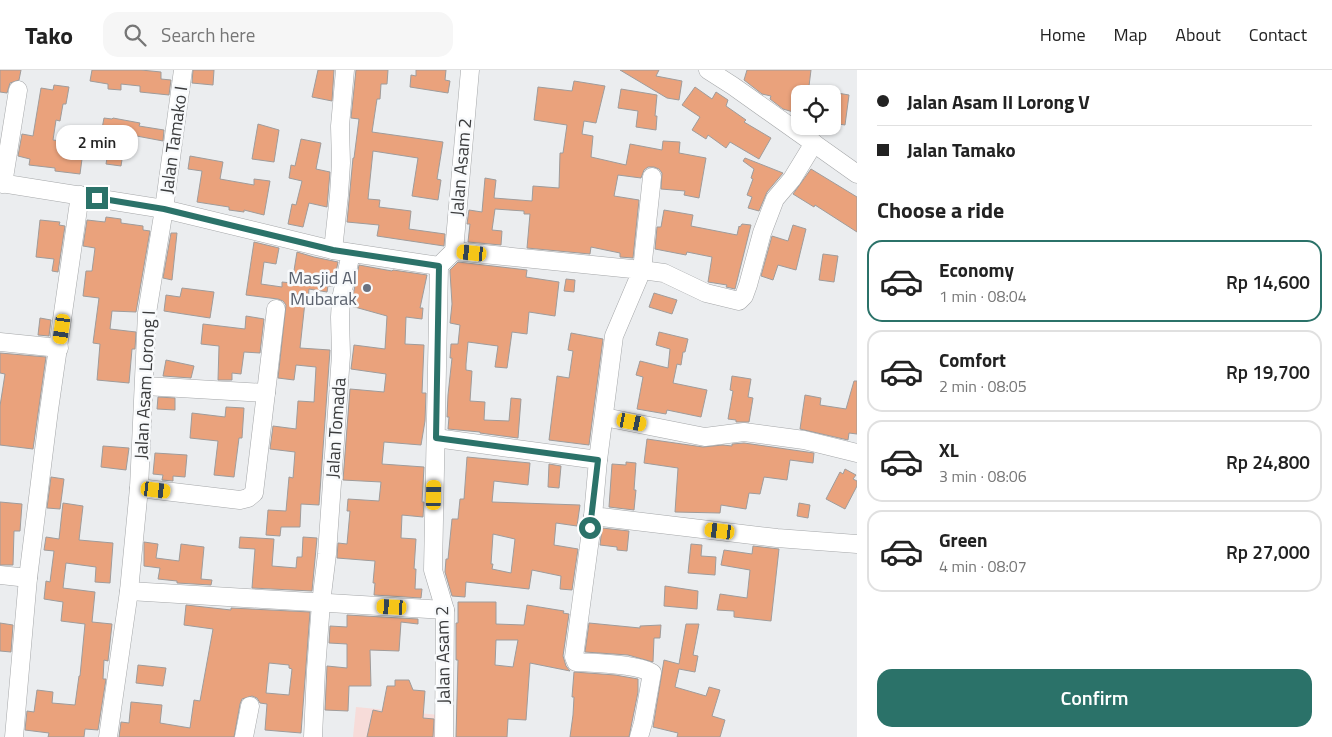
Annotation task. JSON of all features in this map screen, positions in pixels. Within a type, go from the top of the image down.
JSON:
[{"type":"street","name":"Jalan Tamako I","points":[[164,209],[183,70]]},
{"type":"street","points":[[333,250],[340,187],[340,126],[345,70]]},
{"type":"street","name":"Jalan Asam 2","points":[[454,251],[470,70]]},
{"type":"street","points":[[708,70],[736,78],[814,143],[857,174]]},
{"type":"street","points":[[18,90],[1,183],[164,209],[333,250],[439,266],[454,251],[664,273],[706,293],[739,301],[744,296],[774,199],[792,179],[814,143]]},
{"type":"street","points":[[639,737],[652,673],[644,669],[576,662],[573,653],[614,336],[642,270],[652,177]]},
{"type":"street","points":[[14,737],[28,578],[80,195]]},
{"type":"street","name":"Jalan Asam Lorong I","points":[[108,737],[129,591],[139,488],[148,313],[164,209]]},
{"type":"street","name":"Jalan Tomada","points":[[313,737],[321,603],[330,513],[341,355],[341,299],[352,253]]},
{"type":"street","name":"Jalan Asam 2","points":[[439,266],[433,570],[445,610],[444,737]]},
{"type":"street","points":[[139,488],[240,500],[251,497],[256,490],[276,309]]},
{"type":"street","points":[[0,342],[59,348]]},
{"type":"street","points":[[145,386],[266,393]]},
{"type":"street","points":[[604,417],[705,437],[744,432],[804,440],[857,453]]},
{"type":"street","points":[[436,438],[598,460]]},
{"type":"street","points":[[592,516],[777,538],[857,544]]},
{"type":"street","points":[[0,575],[28,578]]},
{"type":"street","points":[[129,591],[445,610]]},
{"type":"street","points":[[244,737],[250,706]]},
{"type":"street","points":[[0,736],[5,737]]},
{"type":"shaded area","points":[[356,707],[439,715],[439,737],[353,737]]},
{"type":"building","points":[[0,70],[21,70],[19,80],[10,83],[7,93],[0,92]]},
{"type":"building","points":[[92,70],[161,72],[161,79],[171,80],[169,95],[140,92],[140,86],[121,84],[121,90],[108,89],[108,84],[90,81]]},
{"type":"building","points":[[193,70],[214,70],[213,85],[192,83]]},
{"type":"building","points":[[318,70],[334,70],[332,101],[312,97]]},
{"type":"building","points":[[356,70],[388,70],[387,84],[381,84],[380,99],[377,99],[372,132],[443,142],[437,179],[441,180],[438,200],[412,196],[418,158],[373,151],[368,199],[380,200],[379,207],[411,211],[409,229],[445,234],[444,246],[377,236],[379,225],[347,222],[359,119],[351,118]]},
{"type":"building","points":[[416,70],[446,70],[445,80],[450,81],[448,93],[410,87],[411,75],[416,76]]},
{"type":"building","points":[[620,70],[659,70],[656,76],[682,81],[679,100],[667,98]]},
{"type":"building","points":[[747,70],[811,70],[809,85],[791,85],[791,111],[783,109],[770,99],[771,96],[762,94],[744,80]]},
{"type":"building","points":[[574,81],[605,86],[596,123],[584,121],[582,134],[593,136],[591,157],[626,165],[630,144],[662,150],[663,141],[680,142],[679,153],[706,158],[699,198],[684,195],[685,191],[661,189],[662,173],[654,167],[648,167],[644,170],[641,178],[618,175],[614,196],[639,200],[633,258],[620,257],[620,253],[591,247],[590,254],[527,248],[530,214],[524,214],[524,211],[495,209],[492,230],[502,231],[501,245],[468,242],[470,224],[467,224],[469,210],[482,212],[485,178],[496,180],[494,198],[532,201],[533,186],[559,188],[560,153],[563,153],[567,125],[534,120],[538,87],[572,91]]},
{"type":"building","points":[[54,85],[69,87],[60,121],[56,120],[53,140],[84,144],[80,174],[55,171],[55,168],[29,165],[30,159],[18,156],[22,134],[33,136],[41,88],[53,90]]},
{"type":"building","points":[[695,87],[712,99],[716,92],[728,100],[726,106],[746,120],[744,122],[771,138],[759,159],[730,142],[726,148],[708,135],[706,139],[692,130],[700,117],[682,105]]},
{"type":"building","points":[[621,89],[657,95],[656,130],[636,127],[638,111],[618,108]]},
{"type":"building","points":[[841,94],[849,95],[845,125],[841,124]]},
{"type":"building","points":[[104,118],[140,123],[139,126],[164,130],[163,141],[126,134],[121,166],[106,164],[111,135],[101,134]]},
{"type":"building","points":[[258,124],[279,130],[274,162],[252,159]]},
{"type":"building","points":[[301,139],[321,143],[316,169],[330,172],[327,207],[309,203],[303,227],[288,224],[292,204],[296,205],[302,181],[289,178],[291,165],[295,166]]},
{"type":"building","points":[[190,156],[223,162],[220,179],[254,185],[254,179],[270,181],[264,215],[244,210],[244,212],[229,210],[229,207],[197,202],[202,171],[188,169]]},
{"type":"building","points":[[745,158],[783,173],[767,192],[759,211],[748,208],[752,197],[747,195],[753,179],[751,178],[754,169],[743,161]]},
{"type":"building","points":[[811,169],[857,197],[857,232],[815,205],[814,207],[793,194]]},
{"type":"building","points":[[664,210],[693,215],[691,226],[737,235],[739,226],[742,224],[751,225],[735,289],[726,287],[727,285],[708,282],[712,257],[687,252],[686,255],[655,249],[657,227],[661,227]]},
{"type":"building","points":[[106,217],[121,219],[121,223],[143,226],[143,230],[150,231],[136,312],[112,311],[110,329],[136,332],[135,349],[132,349],[129,383],[97,380],[100,344],[93,343],[99,298],[83,296],[86,271],[92,271],[95,248],[83,246],[87,220],[105,222]]},
{"type":"building","points":[[40,220],[60,222],[59,225],[65,226],[58,272],[52,271],[54,259],[36,257]]},
{"type":"building","points":[[793,225],[806,229],[796,270],[778,265],[773,280],[761,276],[772,236],[788,241]]},
{"type":"building","points":[[171,233],[177,233],[172,280],[163,278]]},
{"type":"building","points":[[254,242],[279,248],[276,264],[264,262],[261,284],[282,287],[282,282],[292,283],[297,252],[338,262],[333,286],[328,286],[327,292],[309,289],[308,303],[305,302],[300,348],[330,350],[319,505],[301,504],[300,527],[281,527],[280,536],[266,535],[268,510],[286,511],[289,477],[293,478],[295,452],[270,449],[273,426],[296,429],[298,401],[314,402],[316,367],[296,365],[294,380],[278,378],[286,305],[278,299],[246,295]]},
{"type":"building","points":[[823,254],[838,256],[834,282],[819,280]]},
{"type":"building","points":[[458,262],[527,270],[526,277],[559,282],[555,316],[529,312],[527,334],[512,332],[507,368],[495,367],[498,346],[468,342],[466,370],[472,371],[470,401],[485,402],[484,420],[509,421],[511,398],[521,399],[518,438],[448,429],[451,344],[458,344],[460,325],[450,323],[452,304],[450,270]]},
{"type":"building","points":[[359,265],[427,275],[420,308],[423,308],[422,319],[406,317],[405,344],[424,345],[422,393],[426,393],[425,421],[421,445],[384,442],[382,464],[424,467],[423,517],[402,515],[401,538],[416,539],[415,589],[422,589],[421,598],[374,595],[375,561],[337,558],[338,543],[347,544],[350,511],[347,511],[348,499],[379,501],[381,482],[343,480],[350,389],[384,392],[386,374],[351,369],[354,345],[385,349],[387,316],[351,306]]},
{"type":"building","points":[[566,279],[575,280],[574,292],[564,291]]},
{"type":"building","points":[[182,288],[214,292],[210,318],[164,311],[166,295],[180,297]]},
{"type":"building","points":[[654,293],[677,300],[672,314],[649,307]]},
{"type":"building","points":[[246,316],[264,319],[260,353],[244,352],[241,374],[232,373],[232,380],[218,380],[219,346],[201,344],[203,324],[245,329]]},
{"type":"building","points":[[40,318],[51,320],[49,336],[38,335]]},
{"type":"building","points":[[659,332],[688,339],[681,365],[677,364],[673,383],[707,390],[701,417],[667,410],[666,414],[637,409],[643,377],[636,375],[640,361],[668,368],[670,349],[656,345]]},
{"type":"building","points":[[571,333],[603,339],[589,445],[549,440],[557,376],[569,378],[573,351],[568,350]]},
{"type":"building","points":[[0,353],[46,357],[33,449],[0,445],[0,406],[5,374],[0,373]]},
{"type":"building","points":[[166,360],[194,366],[191,378],[163,376]]},
{"type":"building","points":[[732,376],[751,379],[748,397],[753,398],[749,422],[736,422],[736,420],[728,419],[733,391],[730,390]]},
{"type":"building","points":[[854,381],[857,381],[857,434],[849,433],[848,440],[800,429],[805,395],[821,398],[820,405],[846,409]]},
{"type":"building","points":[[158,397],[175,398],[175,410],[157,409]]},
{"type":"building","points":[[226,407],[244,408],[242,438],[239,438],[234,477],[214,475],[218,441],[190,438],[192,413],[225,417]]},
{"type":"building","points":[[647,439],[703,447],[732,446],[732,444],[744,443],[814,453],[813,463],[790,460],[787,480],[764,477],[760,494],[749,493],[746,509],[721,505],[720,513],[675,512],[678,468],[644,463]]},
{"type":"building","points":[[103,446],[129,448],[126,470],[101,467]]},
{"type":"building","points":[[155,453],[187,455],[185,477],[173,476],[173,481],[162,480],[163,475],[153,474]]},
{"type":"building","points":[[467,457],[530,463],[528,485],[494,481],[492,502],[580,505],[577,526],[556,523],[554,545],[578,549],[572,590],[560,589],[561,576],[532,570],[529,589],[466,582],[465,597],[452,596],[445,572],[446,559],[448,559],[452,519],[458,519],[460,499],[464,499]],"holes":[[[493,534],[515,539],[511,573],[492,569]]]},
{"type":"building","points":[[626,462],[636,463],[634,510],[609,507],[612,464],[626,465]]},
{"type":"building","points":[[549,464],[561,466],[559,488],[548,487]]},
{"type":"building","points":[[845,469],[856,475],[853,479],[857,481],[857,486],[845,509],[826,499],[840,472],[843,474]]},
{"type":"building","points":[[51,477],[64,479],[60,509],[47,508]]},
{"type":"building","points":[[0,502],[22,504],[20,531],[14,531],[13,565],[0,565]]},
{"type":"building","points":[[63,503],[83,506],[79,540],[113,543],[110,583],[95,582],[96,567],[66,563],[63,588],[95,592],[92,622],[112,624],[108,661],[104,660],[103,679],[106,679],[98,730],[85,729],[84,737],[48,737],[49,733],[25,730],[27,711],[34,712],[37,690],[53,692],[52,703],[75,705],[80,676],[85,624],[61,621],[63,602],[44,599],[46,581],[50,582],[54,551],[44,550],[46,537],[59,539]]},
{"type":"building","points":[[799,503],[810,505],[808,518],[797,516]]},
{"type":"building","points":[[602,528],[629,531],[627,551],[617,550],[617,547],[600,545]]},
{"type":"building","points":[[240,537],[274,539],[272,566],[296,568],[297,557],[302,557],[303,537],[317,538],[312,591],[252,588],[255,549],[239,548]]},
{"type":"building","points":[[144,542],[158,544],[156,558],[179,561],[181,544],[204,547],[201,579],[212,580],[211,585],[177,583],[177,581],[158,579],[160,568],[144,566]]},
{"type":"building","points":[[691,544],[702,545],[701,556],[716,557],[715,575],[688,573]]},
{"type":"building","points":[[753,546],[779,549],[771,621],[734,617],[734,611],[717,610],[720,594],[747,598],[750,570],[721,565],[724,550],[752,554]]},
{"type":"building","points":[[665,586],[698,591],[697,609],[664,606]]},
{"type":"building","points":[[458,602],[496,602],[496,624],[524,625],[527,605],[564,611],[563,613],[569,614],[563,656],[566,666],[570,671],[530,663],[526,720],[508,719],[507,737],[456,737],[458,660],[456,660],[456,623],[458,623]],"holes":[[[496,640],[518,640],[513,667],[495,665]]]},
{"type":"building","points":[[186,605],[231,610],[231,608],[310,612],[301,733],[265,730],[267,704],[260,703],[257,698],[252,696],[242,699],[234,737],[119,737],[121,722],[129,723],[131,702],[162,705],[160,723],[190,728],[194,700],[200,701],[213,629],[184,625]],"holes":[[[269,663],[289,665],[289,668],[292,669],[289,695],[266,693]]]},
{"type":"building","points":[[347,615],[418,619],[418,624],[401,622],[399,651],[370,650],[371,686],[349,686],[348,711],[325,710],[327,666],[347,668],[347,644],[329,643],[330,626],[347,627]]},
{"type":"building","points":[[0,623],[13,625],[11,652],[0,651]]},
{"type":"building","points":[[589,623],[640,628],[640,626],[661,625],[660,638],[654,638],[653,662],[628,655],[585,652]]},
{"type":"building","points":[[686,624],[699,624],[693,655],[698,656],[695,672],[679,669],[675,687],[706,696],[709,687],[720,690],[712,716],[725,720],[720,737],[677,737],[678,733],[653,727],[664,660],[679,664]]},
{"type":"building","points":[[138,665],[166,668],[163,686],[136,683]]},
{"type":"building","points":[[574,672],[638,679],[638,692],[629,737],[570,737],[573,715]]},
{"type":"building","points":[[395,680],[409,680],[413,690],[425,691],[423,718],[434,719],[433,737],[367,737],[373,710],[382,712],[387,686],[395,686]]},
{"type":"place","name":"Masjid Al Mubarak","points":[[367,288]]},
{"type":"route","points":[[97,198],[164,209],[333,250],[439,266],[436,438],[598,460],[590,528]]}]
